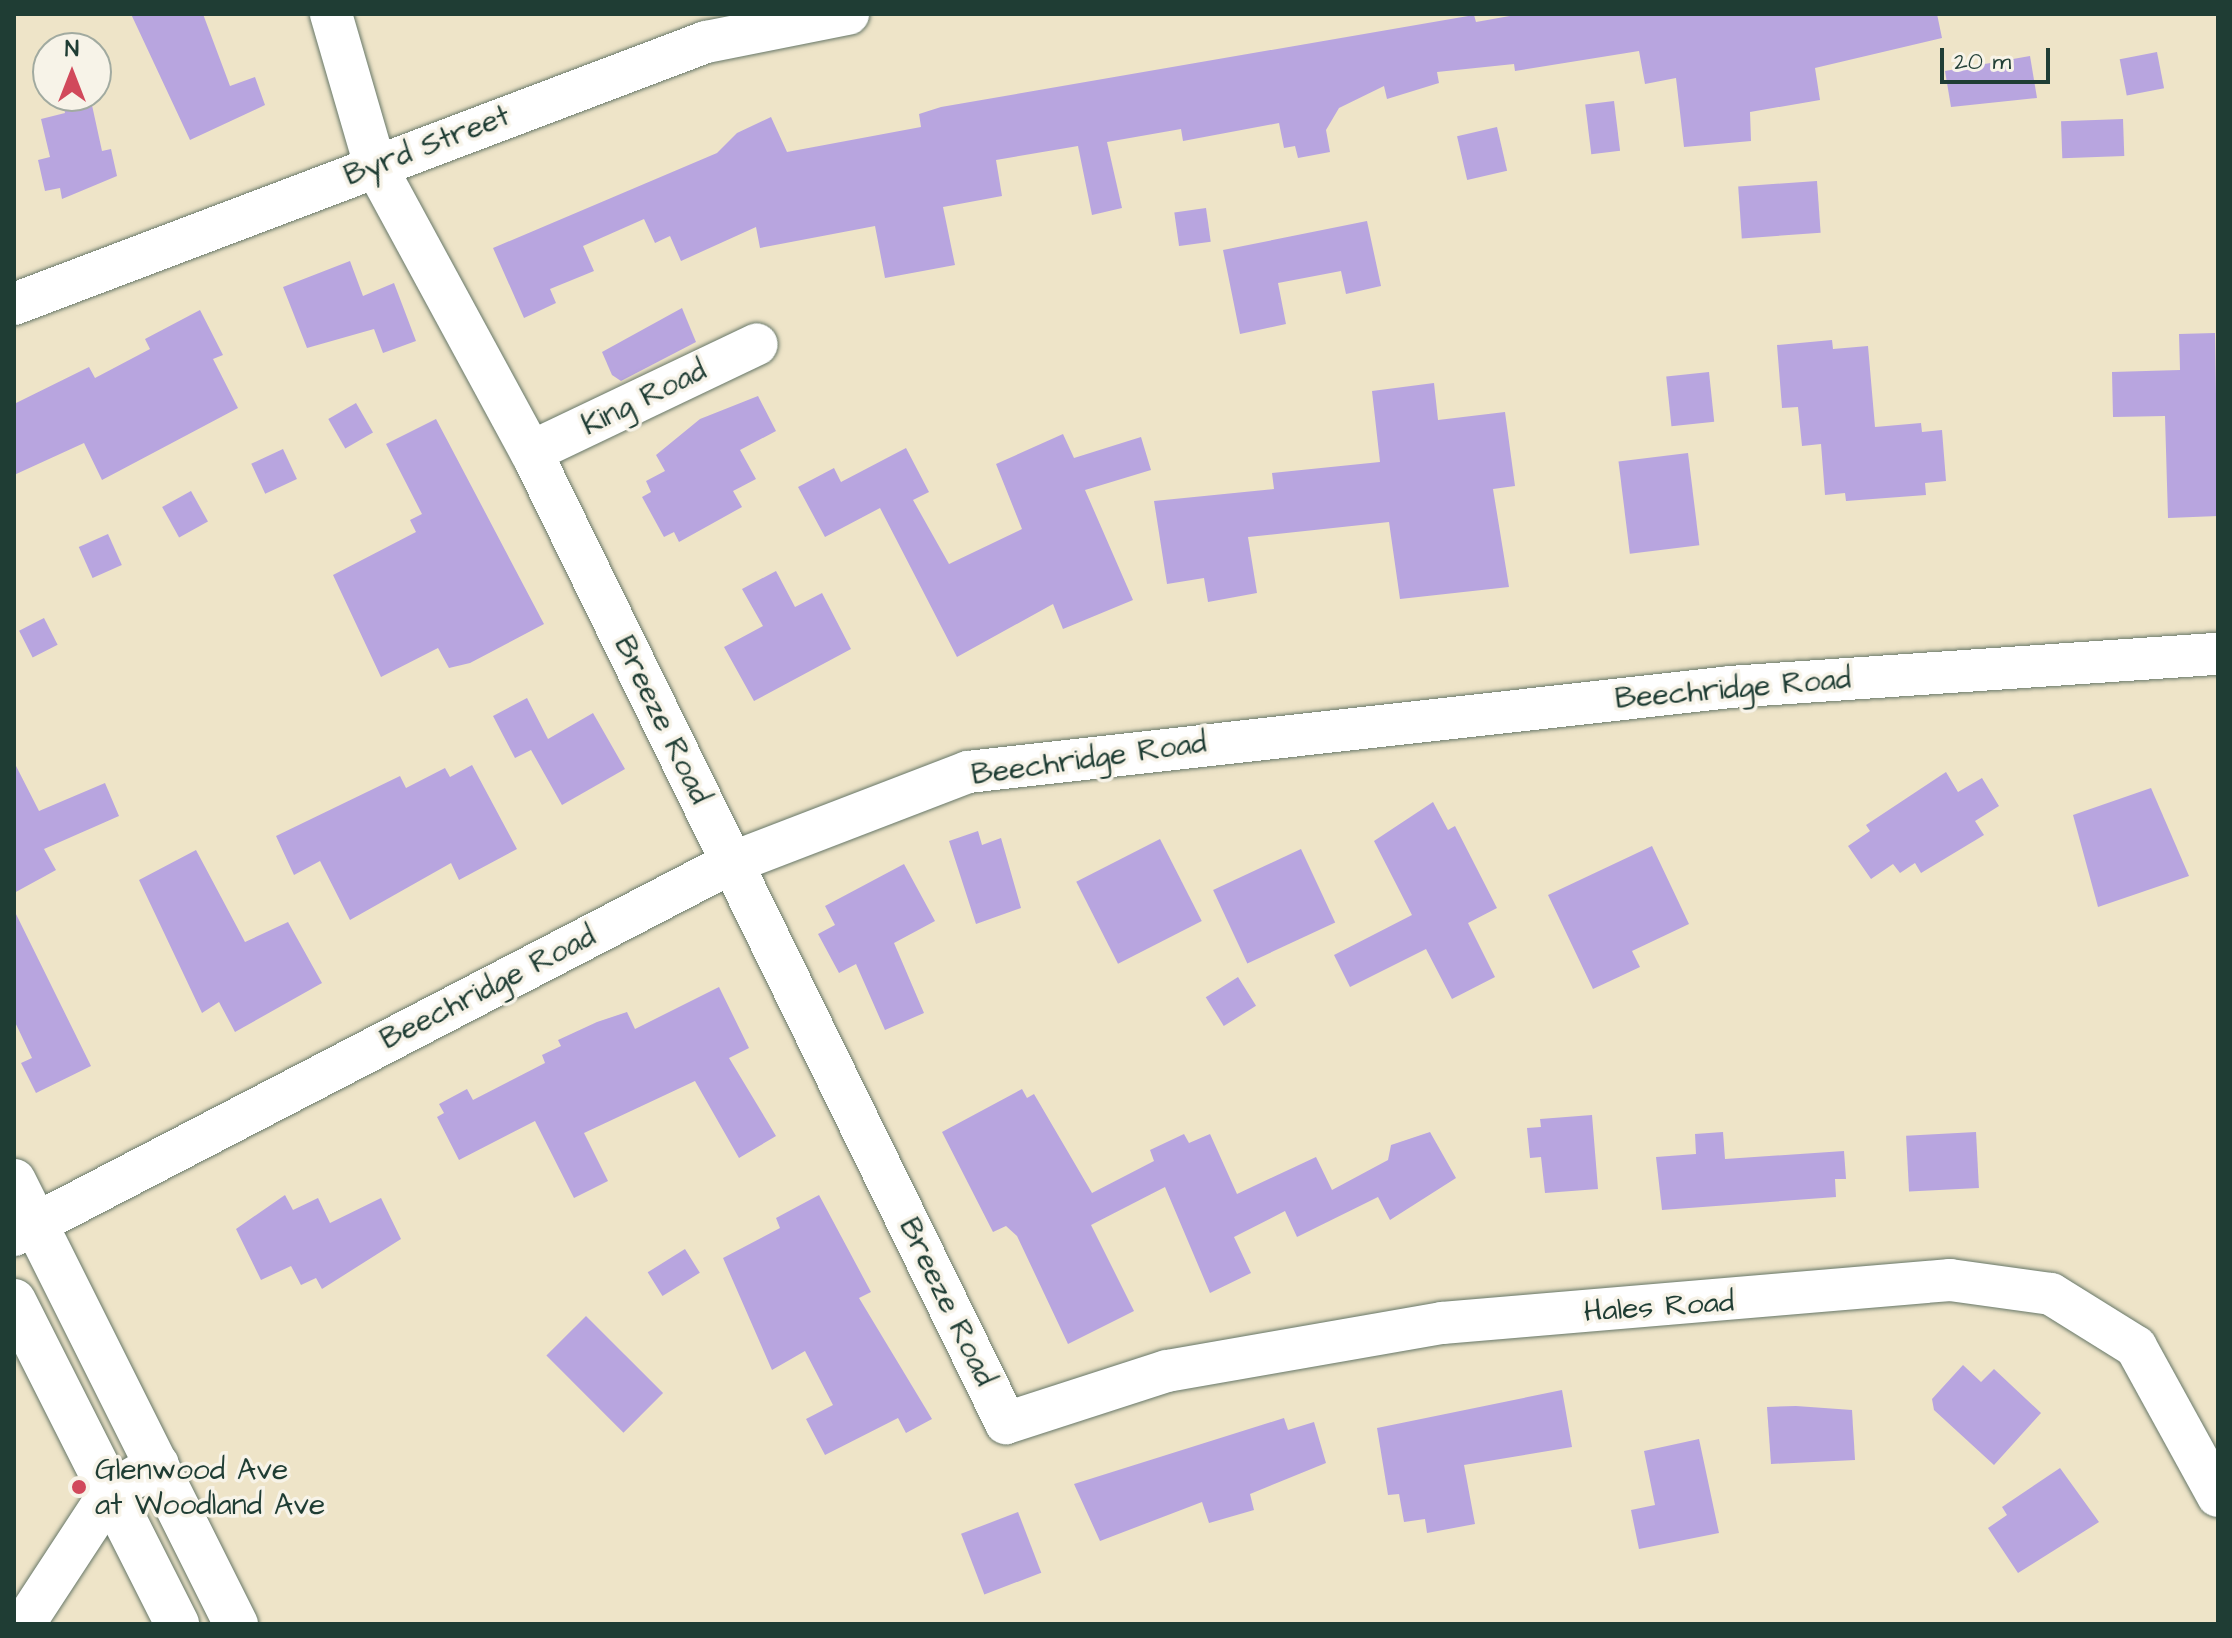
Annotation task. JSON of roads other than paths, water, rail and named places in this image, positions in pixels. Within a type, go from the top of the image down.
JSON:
[{"type":"main road","points":[[14,1181],[25,1229],[158,1464],[236,1624]]},
{"type":"main road","points":[[14,1301],[177,1624]]},
{"type":"street","name":"Breeze Road","points":[[331,14],[375,165],[531,452],[1006,1423]]},
{"type":"street","name":"Byrd Street","points":[[14,304],[706,42],[848,14]]},
{"type":"street","name":"King Road","points":[[531,452],[757,344]]},
{"type":"street","name":"Beechridge Road","points":[[25,1229],[731,863],[968,772],[1082,755],[1730,687],[2218,654]]},
{"type":"street","name":"Hales Road","points":[[1006,1423],[1167,1371],[1442,1323],[1950,1280],[2051,1294],[2136,1347],[2218,1496]]},
{"type":"street","points":[[24,1624],[111,1491],[158,1464]]},
{"type":"place","name":"Glenwood Ave at Woodland Ave","points":[[79,1487]]}]
